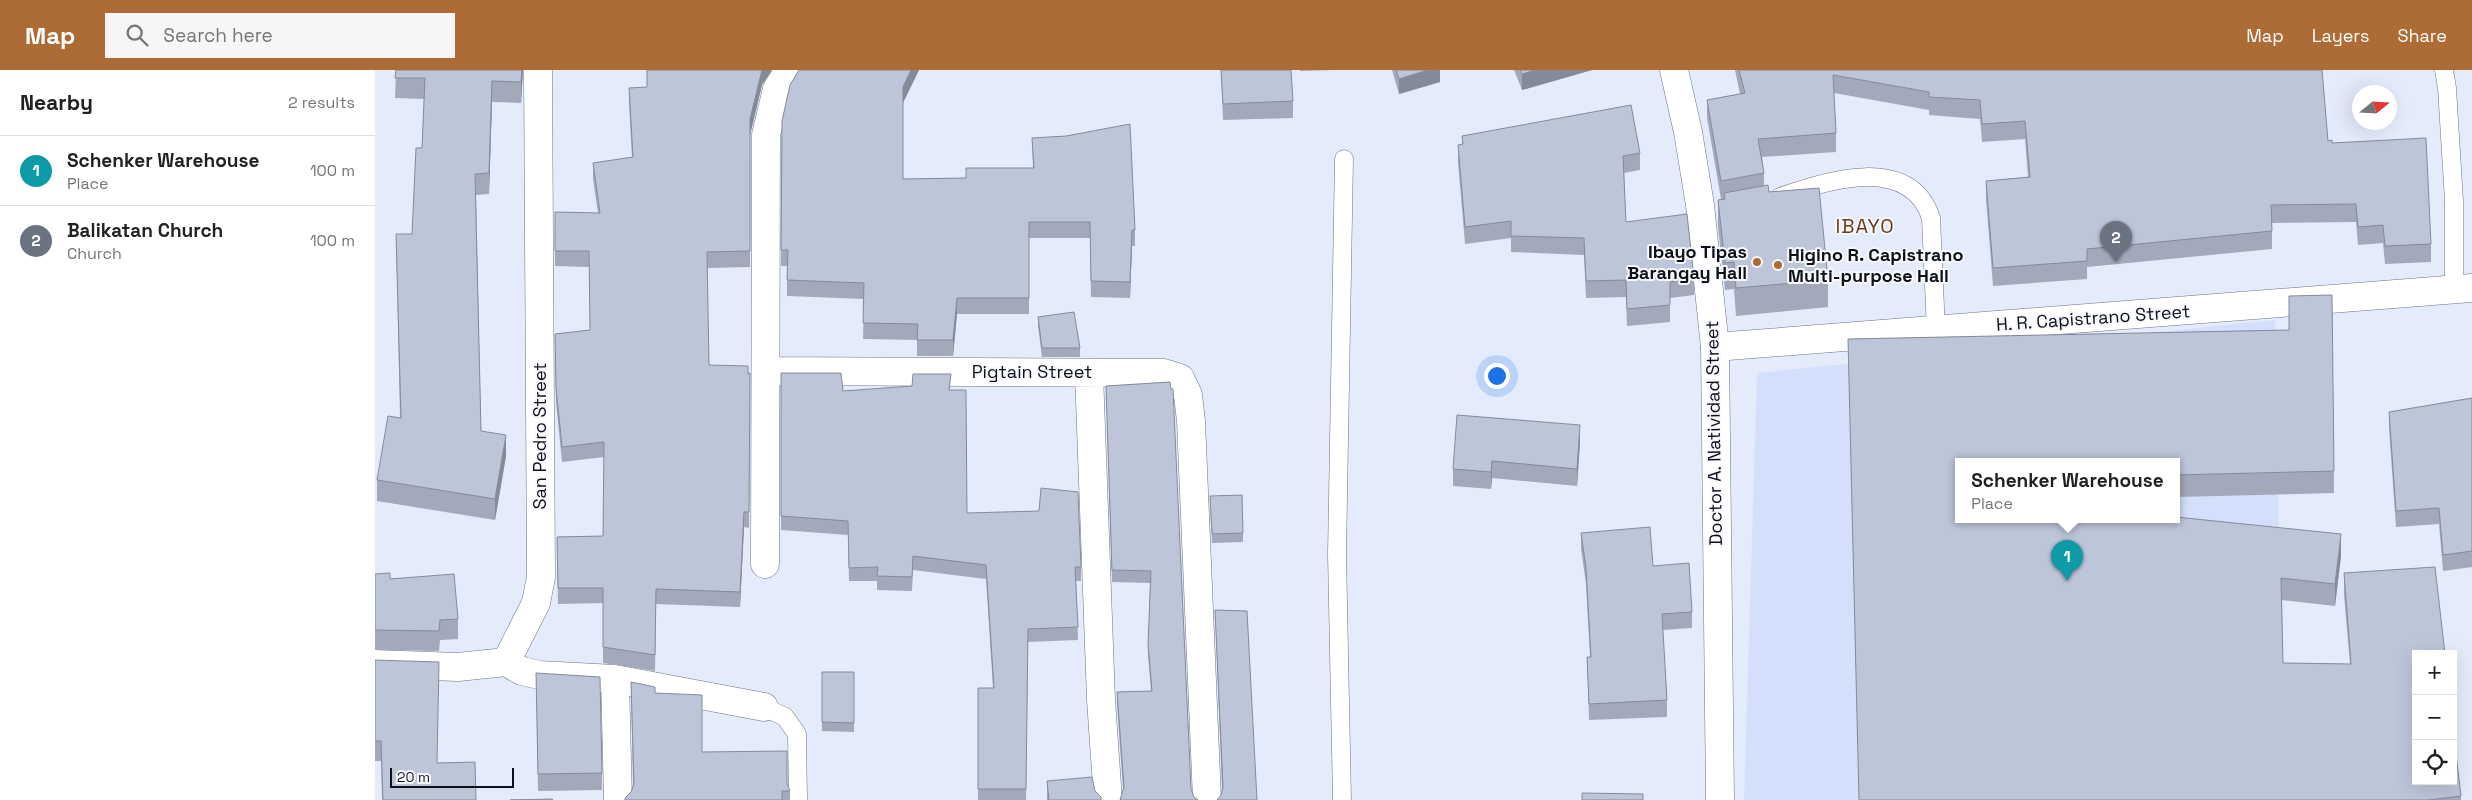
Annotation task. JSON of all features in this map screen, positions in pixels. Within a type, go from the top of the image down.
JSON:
[{"type":"street","name":"San Pedro Street","points":[[506,662],[536,603],[541,577],[537,70]]},
{"type":"street","points":[[765,564],[766,134],[777,89],[789,70]]},
{"type":"street","name":"Doctor A. Natividad Street","points":[[1674,70],[1688,132],[1711,211],[1715,347],[1720,800]]},
{"type":"street","name":"H. R. Capistrano Street","points":[[1715,347],[2463,289]]},
{"type":"street","name":"Pigtain Street","points":[[766,371],[1164,373],[1179,378],[1188,395],[1207,800]]},
{"type":"street","points":[[1089,373],[1101,700],[1108,800]]},
{"type":"street","points":[[375,664],[458,667],[506,662],[522,671],[539,675],[615,679],[764,707]]},
{"type":"street","points":[[615,679],[618,800]]},
{"type":"lane","points":[[2444,70],[2463,289]]},
{"type":"lane","points":[[1342,800],[1337,554],[1344,159]]},
{"type":"lane","points":[[1759,203],[1817,184],[1864,176],[1903,184],[1916,192],[1926,203],[1931,218],[1936,330]]},
{"type":"lane","points":[[764,707],[785,717],[797,734],[798,800]]},
{"type":"shaded area","points":[[2275,320],[2284,800],[1744,800],[1757,373]]},
{"type":"building","points":[[396,70],[522,70],[521,82],[492,81],[489,173],[475,174],[481,431],[506,435],[495,499],[377,480],[388,416],[401,418],[396,234],[412,234],[416,148],[422,148],[425,78],[395,78]]},
{"type":"building","points":[[647,70],[762,70],[750,119],[750,251],[707,252],[709,365],[748,366],[748,374],[750,373],[749,512],[744,512],[740,592],[656,589],[655,655],[603,647],[603,588],[558,588],[557,537],[603,536],[604,442],[562,447],[556,387],[555,334],[590,330],[589,251],[555,251],[555,212],[600,213],[593,163],[633,157],[629,88],[647,87]]},
{"type":"building","points":[[799,70],[911,70],[903,87],[903,179],[966,178],[966,168],[1034,168],[1032,138],[1066,136],[1130,124],[1135,230],[1132,230],[1130,282],[1091,281],[1090,222],[1029,222],[1029,298],[957,298],[953,340],[917,340],[918,324],[863,323],[864,283],[787,280],[788,250],[781,250],[782,121],[790,85]]},
{"type":"building","points":[[1221,70],[1291,70],[1293,101],[1223,104]]},
{"type":"building","points":[[1396,70],[1428,70],[1399,79]]},
{"type":"building","points":[[1520,70],[1536,70],[1522,74]]},
{"type":"building","points":[[1739,70],[2322,70],[2328,141],[2332,140],[2332,143],[2426,138],[2431,244],[2385,246],[2383,225],[2358,227],[2356,204],[2271,205],[2272,231],[2087,249],[2087,261],[1993,268],[1986,181],[2030,177],[2025,121],[1982,124],[1980,100],[1929,97],[1929,92],[1833,75],[1836,133],[1758,139],[1764,173],[1721,181],[1707,100],[1745,93]]},
{"type":"building","points":[[1631,105],[1640,153],[1623,156],[1626,222],[1687,214],[1694,278],[1670,282],[1670,305],[1627,309],[1626,280],[1586,281],[1584,238],[1511,236],[1511,221],[1465,227],[1458,145],[1463,144],[1462,136]]},
{"type":"building","name":"Higino R. Capistrano Multi-purpose Hall","points":[[1768,185],[1769,192],[1819,188],[1828,280],[1736,288],[1734,262],[1725,263],[1718,200],[1725,199],[1724,193]]},
{"type":"building","points":[[2332,295],[2334,471],[2180,475],[2180,458],[1955,458],[1955,523],[2180,523],[2180,517],[2341,534],[2335,584],[2281,578],[2283,663],[2351,664],[2344,573],[2435,567],[2445,650],[2412,650],[2412,785],[2457,785],[2457,762],[2461,796],[2429,800],[1859,800],[1848,339],[2289,330],[2289,296]]},
{"type":"building","points":[[1074,312],[1080,348],[1042,348],[1038,317]]},
{"type":"building","points":[[781,373],[841,373],[843,391],[912,386],[913,374],[951,374],[949,390],[966,390],[967,513],[1039,511],[1041,488],[1078,492],[1081,567],[1075,567],[1078,627],[1028,629],[1026,789],[978,789],[978,688],[994,688],[986,565],[913,556],[912,577],[877,576],[878,567],[849,568],[848,521],[781,516]]},
{"type":"building","points":[[1170,382],[1171,389],[1173,389],[1191,789],[1194,797],[1198,800],[1120,800],[1124,787],[1117,692],[1152,691],[1148,644],[1151,571],[1112,570],[1106,386]]},
{"type":"building","points":[[2472,398],[2472,551],[2443,555],[2439,508],[2396,511],[2389,412]]},
{"type":"building","points":[[1457,415],[1580,425],[1577,469],[1492,461],[1491,472],[1453,469]]},
{"type":"building","points":[[1242,495],[1243,533],[1212,534],[1210,496]]},
{"type":"building","points":[[1650,527],[1653,566],[1689,563],[1692,612],[1662,614],[1667,700],[1589,704],[1587,657],[1591,657],[1586,568],[1581,533]]},
{"type":"building","points":[[390,573],[390,579],[454,574],[458,619],[440,620],[439,631],[375,630],[375,574]]},
{"type":"building","points":[[1215,610],[1247,611],[1257,800],[1217,800],[1221,795],[1223,787]]},
{"type":"building","points":[[375,660],[439,662],[437,763],[475,762],[476,800],[383,800],[381,741],[375,741]]},
{"type":"building","points":[[822,672],[854,672],[854,723],[822,722]]},
{"type":"building","points":[[536,673],[600,677],[602,773],[538,774]]},
{"type":"building","points":[[631,682],[655,687],[655,693],[702,695],[702,752],[787,751],[787,784],[790,791],[782,791],[782,800],[625,800],[634,784]]},
{"type":"building","points":[[1092,777],[1095,791],[1101,797],[1101,800],[1049,800],[1047,781]]},
{"type":"building","points":[[1582,793],[1643,794],[1643,800],[1582,800]]},
{"type":"building","points":[[552,799],[553,800],[510,800]]},
{"type":"place","name":"Ibayo Tipas Barangay Hall","points":[[1757,262]]},
{"type":"place","name":"Balikatan Church","points":[[2116,262]]},
{"type":"place","name":"Higino R. Capistrano Multi-purpose Hall","points":[[1778,265]]},
{"type":"place","name":"Schenker Warehouse","points":[[2067,581]]},
{"type":"district","name":"IBAYO","points":[[1865,226]]}]
